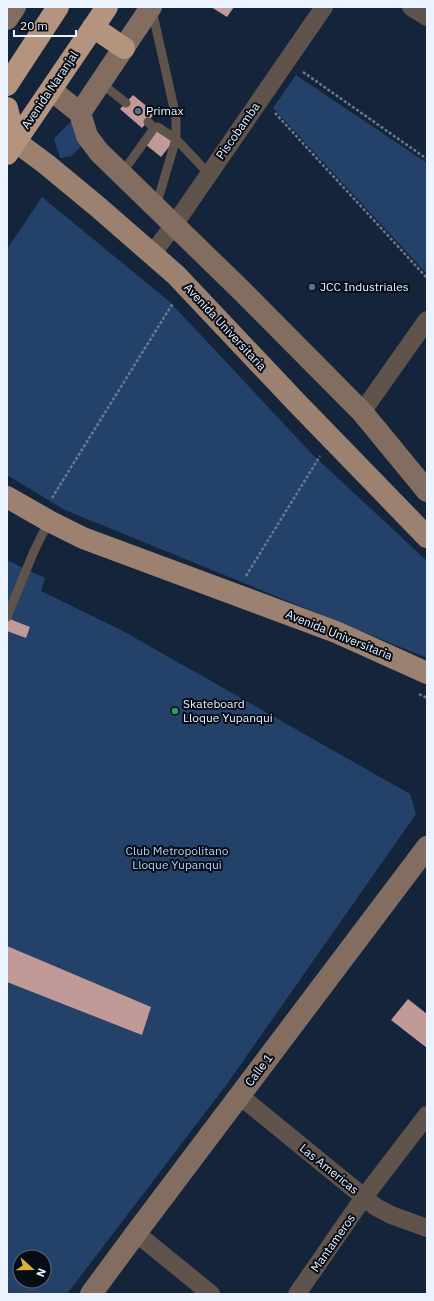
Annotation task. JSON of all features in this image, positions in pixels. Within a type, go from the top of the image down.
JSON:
[{"type":"highway","points":[[7,85],[58,7]]},
{"type":"highway","name":"Avenida Naranjal","points":[[10,144],[50,90],[107,7]]},
{"type":"highway","points":[[93,27],[124,48]]},
{"type":"highway","points":[[7,108],[10,144]]},
{"type":"main road","points":[[7,19],[15,7]]},
{"type":"main road","points":[[80,113],[152,7]]},
{"type":"main road","points":[[50,90],[80,113],[87,136],[99,152],[242,291],[362,412],[427,491]]},
{"type":"main road","name":"Avenida Universitaria","points":[[10,144],[46,164],[176,274],[427,537]]},
{"type":"main road","name":"Avenida Universitaria","points":[[7,497],[45,519],[83,538],[336,632],[427,673]]},
{"type":"main road","name":"Calle 1","points":[[91,1294],[427,847]]},
{"type":"street","name":"Piscobamba","points":[[152,254],[174,225],[324,7]]},
{"type":"street","points":[[411,7],[427,17]]},
{"type":"street","points":[[362,412],[427,320]]},
{"type":"street","name":"Las Americas","points":[[240,1096],[376,1207],[391,1215],[427,1228]]},
{"type":"street","name":"Mantameros","points":[[297,1294],[364,1197],[427,1115]]},
{"type":"street","points":[[136,1233],[212,1294]]},
{"type":"lane","points":[[152,7],[176,117],[176,139],[156,207]]},
{"type":"lane","points":[[101,83],[126,103]]},
{"type":"lane","points":[[122,173],[151,124],[176,139],[209,174]]},
{"type":"lane","points":[[7,617],[34,551],[45,519]]},
{"type":"path","points":[[286,61],[427,159]]},
{"type":"path","points":[[261,98],[427,278]]},
{"type":"path","points":[[45,519],[184,284]]},
{"type":"path","points":[[235,594],[331,438]]},
{"type":"green space","points":[[296,75],[427,163],[427,274],[273,108]]},
{"type":"green space","points":[[71,121],[83,145],[71,156],[60,158],[54,139]]},
{"type":"green space","points":[[42,197],[170,302],[312,454],[427,561],[427,658],[65,510],[7,475],[7,249]]},
{"type":"green space","name":"Club Metropolitano Lloque Yupanqui","points":[[7,560],[45,578],[41,591],[121,630],[410,794],[416,814],[227,1084],[67,1294],[7,1294]]},
{"type":"building","points":[[211,7],[234,7],[227,17]]},
{"type":"building","name":"Primax","points":[[133,95],[155,113],[142,128],[120,109]]},
{"type":"building","name":"Primax","points":[[158,129],[173,142],[161,157],[145,144]]},
{"type":"building","points":[[7,618],[30,627],[26,638],[7,631]]},
{"type":"building","points":[[7,946],[151,1007],[142,1035],[7,982]]},
{"type":"building","points":[[408,999],[427,1014],[427,1048],[391,1020]]},
{"type":"place","name":"Primax","points":[[138,111]]},
{"type":"place","name":"JCC Industriales","points":[[312,287]]},
{"type":"place","name":"Skateboard Lloque Yupanqui","points":[[175,711]]}]
